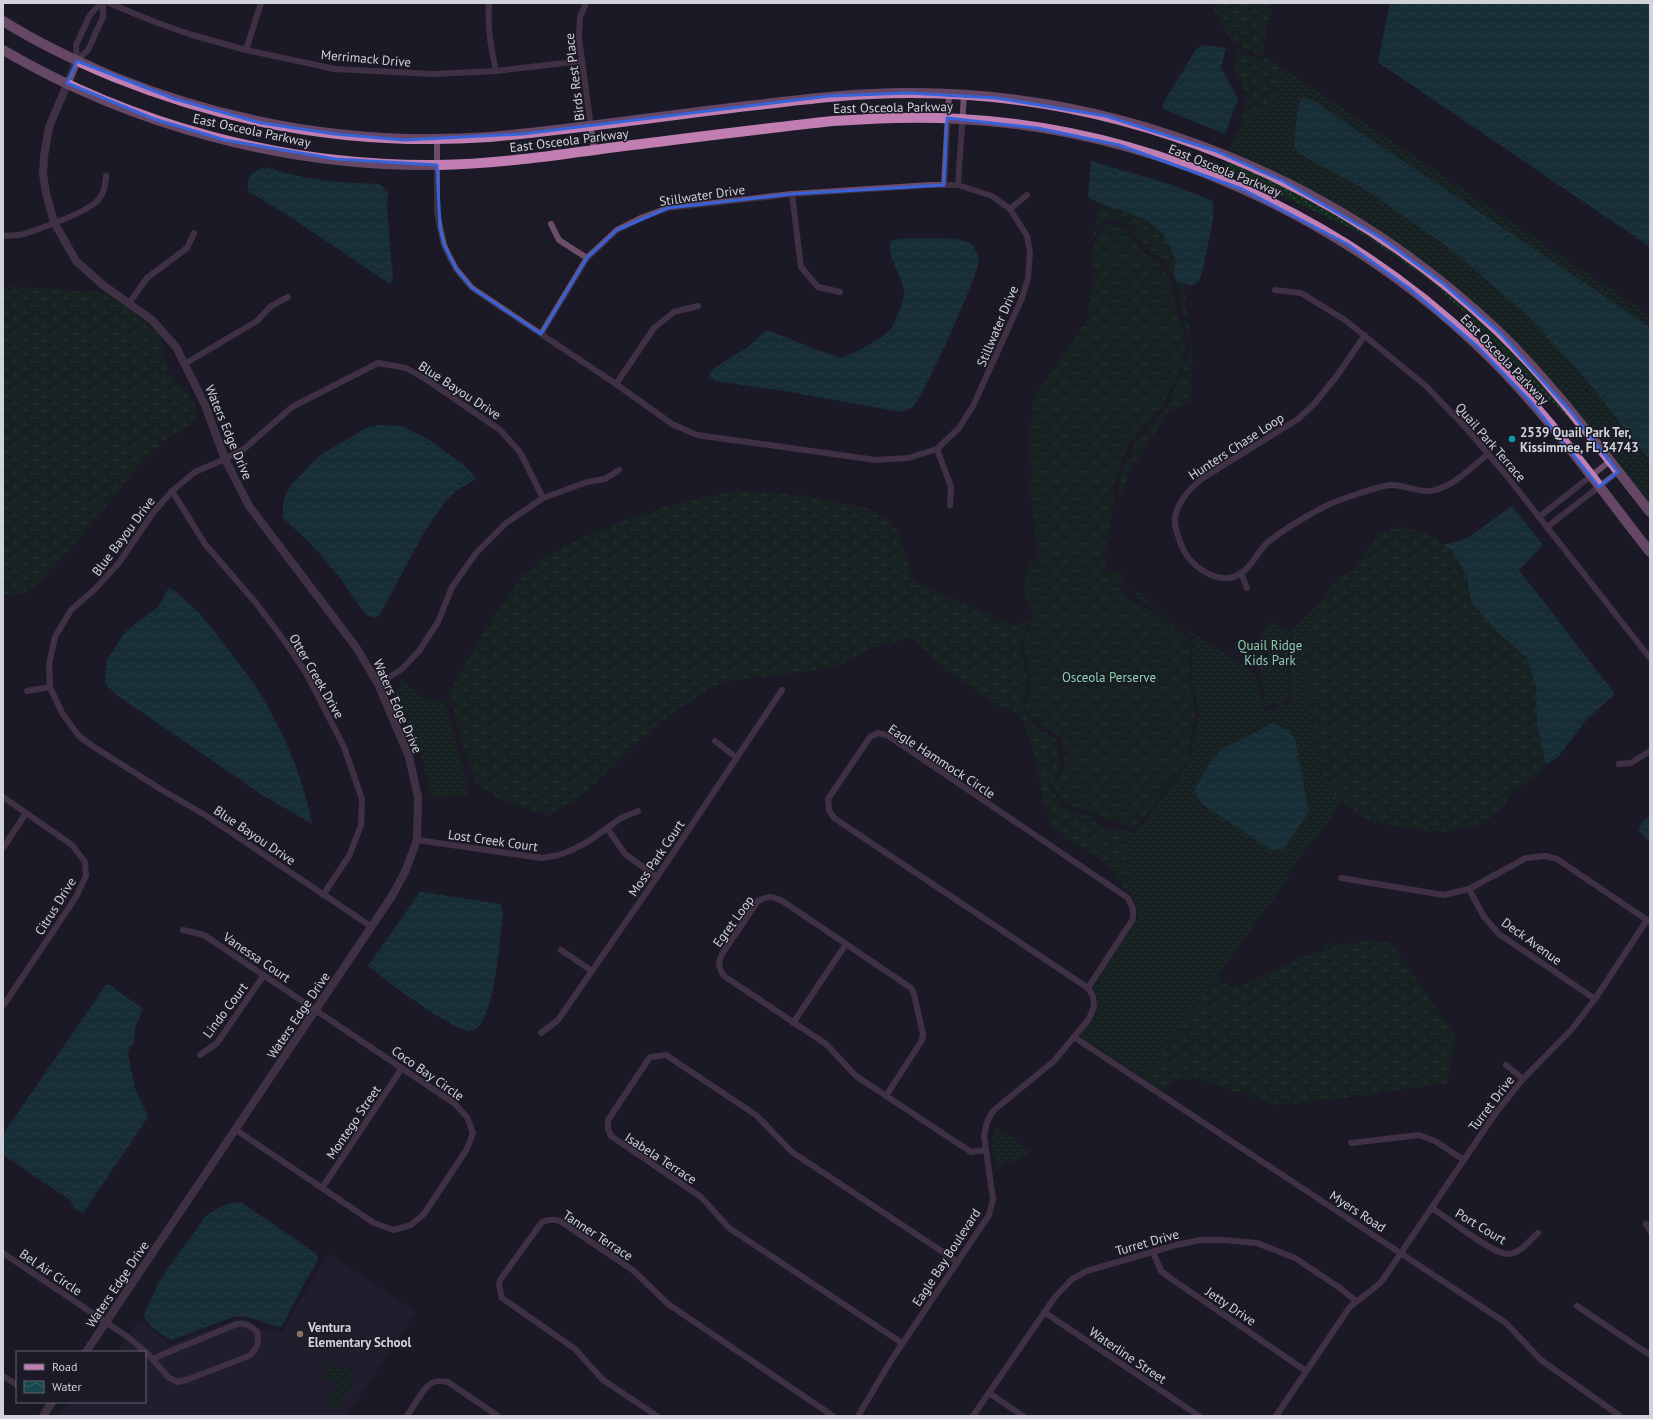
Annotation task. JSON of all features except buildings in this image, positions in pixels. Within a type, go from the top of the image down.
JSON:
[{"type":"main road","name":"East Osceola Parkway","points":[[3,21],[77,61],[139,87],[175,99],[216,112],[261,122],[364,138],[437,140],[490,137],[591,126],[829,96],[908,93],[964,95],[1036,102],[1106,116],[1171,135],[1250,165],[1321,201],[1357,222],[1400,251],[1471,306],[1533,367],[1571,412],[1650,512]]},
{"type":"main road","name":"East Osceola Parkway","points":[[3,50],[67,83],[124,108],[154,119],[232,141],[295,154],[374,163],[437,165],[506,161],[833,121],[870,118],[962,119],[1074,134],[1119,145],[1168,160],[1242,188],[1315,226],[1374,263],[1410,289],[1446,317],[1478,346],[1531,402],[1650,552]]},
{"type":"street","name":"Waters Edge Drive","points":[[77,61],[76,45],[90,15],[102,3]]},
{"type":"street","name":"Waters Edge Drive","points":[[87,1351],[372,928],[406,872],[417,840],[418,797],[409,757],[378,684],[356,647],[249,506],[225,459],[205,405],[186,363],[176,347],[152,320],[104,285],[76,261],[54,222],[46,193],[43,174],[44,156],[49,127],[77,61],[88,50],[103,17],[102,3]]},
{"type":"street","name":"Merrimack Drive","points":[[109,3],[189,34],[246,50],[335,69],[433,74],[496,71],[582,61]]},
{"type":"street","points":[[246,50],[261,3]]},
{"type":"street","points":[[489,3],[488,15],[496,71]]},
{"type":"street","name":"Birds Rest Place","points":[[586,3],[580,17],[579,38],[594,150]]},
{"type":"street","points":[[944,185],[949,94]]},
{"type":"street","points":[[958,185],[964,95]]},
{"type":"street","name":"Stillwater Drive","points":[[437,140],[437,211],[444,245],[456,269],[472,288],[541,334],[616,384],[672,424],[696,435],[876,460],[908,458],[937,449],[959,428],[973,406],[1022,298],[1028,278],[1030,253],[1027,236],[1010,209],[992,196],[958,185],[792,194],[668,208],[643,217],[617,230],[587,258],[541,334]]},
{"type":"street","points":[[3,236],[23,234],[92,205],[99,199],[105,190],[106,176]]},
{"type":"street","points":[[792,194],[801,267],[818,286],[840,292]]},
{"type":"street","points":[[1010,209],[1027,195]]},
{"type":"street","points":[[551,224],[559,240],[587,258]]},
{"type":"street","points":[[129,303],[147,278],[187,248],[194,234]]},
{"type":"street","name":"Quail Park Terrace","points":[[1275,290],[1301,292],[1345,320],[1365,335],[1426,386],[1488,454],[1539,516],[1650,658]]},
{"type":"street","points":[[186,363],[257,321],[271,306],[288,297]]},
{"type":"street","points":[[616,384],[654,328],[674,312],[698,306]]},
{"type":"street","name":"Hunters Chase Loop","points":[[1241,573],[1230,578],[1216,578],[1195,565],[1183,549],[1175,526],[1178,507],[1190,488],[1203,478],[1298,419],[1315,403],[1332,382],[1365,335]]},
{"type":"street","name":"Blue Bayou Drive","points":[[372,928],[204,815],[162,790],[79,736],[62,714],[50,687],[49,664],[55,637],[64,619],[71,610],[95,589],[118,564],[153,513],[172,491],[195,472],[244,449],[292,407],[378,363],[406,368],[427,380],[500,430],[520,452],[544,498]]},
{"type":"street","points":[[937,449],[951,487],[950,505]]},
{"type":"street","points":[[1247,588],[1241,573],[1249,567],[1267,543],[1286,529],[1324,507],[1362,493],[1392,485],[1430,491],[1454,482],[1488,454]]},
{"type":"street","points":[[1539,516],[1610,461]]},
{"type":"street","points":[[378,684],[402,669],[419,651],[438,622],[452,587],[476,552],[506,523],[544,498],[587,482],[605,479],[619,470]]},
{"type":"street","points":[[1547,527],[1618,472]]},
{"type":"street","name":"Otter Creek Drive","points":[[172,491],[205,544],[256,603],[286,643],[306,673],[344,747],[362,799],[361,825],[349,856],[323,895]]},
{"type":"street","points":[[27,691],[50,687]]},
{"type":"street","name":"Moss Park Court","points":[[541,1033],[558,1020],[657,877],[782,690]]},
{"type":"street","name":"Eagle Hammock Circle","points":[[878,732],[887,735],[1128,898],[1133,909],[1134,919],[1088,988],[834,818],[829,810],[828,799],[870,736],[878,732]]},
{"type":"street","points":[[714,741],[737,758]]},
{"type":"street","points":[[1619,764],[1631,763],[1650,751]]},
{"type":"street","name":"Citrus Drive","points":[[3,797],[72,845],[85,862],[86,876],[76,897],[3,1006]]},
{"type":"street","name":"Lost Creek Court","points":[[417,840],[542,858],[572,850],[589,841],[621,818],[638,811]]},
{"type":"street","points":[[3,848],[26,812]]},
{"type":"street","points":[[607,828],[625,854],[657,877]]},
{"type":"street","points":[[1342,878],[1444,895],[1469,889],[1526,858],[1545,856],[1557,859],[1649,921]]},
{"type":"street","name":"Deck Avenue","points":[[1469,889],[1484,917],[1499,934],[1595,999]]},
{"type":"street","name":"Egret Loop","points":[[886,1096],[922,1040],[923,1034],[914,994],[911,988],[784,902],[774,897],[766,896],[758,901],[718,962],[719,969],[724,976],[826,1044],[856,1076],[886,1096],[971,1152],[985,1150]]},
{"type":"street","name":"Turret Drive","points":[[1276,1416],[1349,1308],[1356,1301],[1373,1290],[1382,1281],[1495,1114],[1523,1079],[1572,1029],[1595,999],[1649,921]]},
{"type":"street","name":"Vanessa Court","points":[[183,930],[204,935],[316,1010]]},
{"type":"street","points":[[794,1023],[846,944]]},
{"type":"street","points":[[561,950],[592,971]]},
{"type":"street","name":"Lindo Court","points":[[200,1055],[217,1042],[264,975]]},
{"type":"street","points":[[1074,1037],[1089,1019],[1094,1006],[1093,996],[1088,988]]},
{"type":"street","name":"Coco Bay Circle","points":[[236,1130],[374,1223],[394,1230],[411,1225],[424,1214],[467,1149],[472,1133],[467,1117],[455,1104],[316,1010]]},
{"type":"street","name":"Eagle Bay Boulevard","points":[[858,1416],[902,1343],[989,1215],[992,1199],[984,1136],[987,1122],[993,1111],[1054,1061],[1074,1037]]},
{"type":"street","name":"Myers Road","points":[[1074,1037],[1506,1323],[1541,1360],[1620,1416]]},
{"type":"street","name":"Isabela Terrace","points":[[902,1343],[729,1228],[701,1197],[610,1136],[608,1120],[650,1057],[666,1055],[756,1115],[792,1152],[958,1262]]},
{"type":"street","points":[[1506,1065],[1523,1079]]},
{"type":"street","name":"Montego Street","points":[[322,1188],[402,1068]]},
{"type":"street","points":[[1352,1143],[1419,1135],[1435,1140],[1464,1160]]},
{"type":"street","name":"Port Court","points":[[1432,1208],[1494,1250],[1507,1254],[1519,1251],[1538,1233]]},
{"type":"street","name":"Tanner Terrace","points":[[657,1416],[604,1380],[575,1349],[502,1298],[498,1285],[500,1280],[542,1222],[553,1219],[560,1221],[634,1271],[668,1304],[833,1416]]},
{"type":"street","points":[[1646,1224],[1650,1231]]},
{"type":"street","name":"Turret Drive","points":[[973,1416],[1055,1297],[1072,1279],[1087,1271],[1176,1245],[1200,1240],[1223,1240],[1257,1243],[1295,1258],[1340,1288],[1356,1301]]},
{"type":"street","name":"Jetty Drive","points":[[1152,1252],[1161,1271],[1306,1371]]},
{"type":"street","name":"Bel Air Circle","points":[[3,1253],[106,1323],[116,1327],[143,1351]]},
{"type":"street","points":[[1577,1306],[1650,1355]]},
{"type":"street","name":"Waterline Street","points":[[1044,1312],[1199,1416]]},
{"type":"street","name":"Bel Air Circle","points":[[146,1354],[173,1381],[178,1382],[249,1356],[258,1343],[257,1332],[250,1326],[237,1324],[159,1356],[153,1360]]},
{"type":"street","points":[[3,1376],[16,1384]]},
{"type":"street","points":[[407,1416],[426,1388],[432,1383],[440,1381],[448,1382],[498,1416]]},
{"type":"street","points":[[989,1393],[1023,1416]]},
{"type":"street","points":[[43,1416],[48,1403]]},
{"type":"highlighted area","points":[[77,61],[175,99],[261,123],[335,134],[404,140],[522,134],[829,96],[908,93],[997,98],[1106,116],[1216,151],[1283,181],[1381,238],[1444,284],[1500,333],[1571,412],[1618,472],[1599,487],[1531,402],[1478,347],[1410,289],[1347,244],[1242,189],[1119,145],[1037,128],[947,118],[944,185],[792,194],[668,208],[617,230],[587,258],[541,334],[472,288],[456,269],[444,245],[440,228],[437,165],[335,159],[225,140],[154,119],[67,83]]},
{"type":"shaded area","name":"Ventura Elementary School","points":[[328,1253],[416,1312],[346,1416],[59,1416],[68,1403],[146,1403],[146,1351],[119,1351],[139,1320],[169,1345],[239,1319],[249,1321],[262,1330],[283,1331]]},
{"type":"green space","points":[[1211,3],[1275,3],[1266,27],[1263,56],[1243,47],[1229,36]]},
{"type":"green space","points":[[1237,47],[1250,56],[1263,60],[1266,57],[1284,69],[1277,89],[1267,106],[1240,125],[1248,98],[1235,72]]},
{"type":"green space","points":[[1284,69],[1650,315],[1650,327],[1314,101],[1303,98],[1294,149],[1309,159],[1366,190],[1449,248],[1526,314],[1586,379],[1650,461],[1650,505],[1515,343],[1474,302],[1409,251],[1375,228],[1302,186],[1230,152],[1240,125],[1267,106],[1277,89]]},
{"type":"green space","points":[[1227,161],[1295,192],[1355,226],[1427,277],[1493,334],[1553,398],[1581,432],[1491,338],[1433,283],[1366,236],[1225,168]]},
{"type":"green space","points":[[1100,204],[1142,218],[1161,232],[1168,241],[1173,251],[1175,279],[1177,282],[1184,283],[1193,360],[1191,401],[1166,415],[1129,473],[1116,512],[1119,496],[1119,482],[1129,454],[1136,442],[1165,410],[1187,362],[1189,343],[1176,282],[1162,259],[1150,252],[1127,224],[1116,219],[1107,219],[1101,224],[1091,243]]},
{"type":"green space","name":"Osceola Perserve","points":[[1107,223],[1114,223],[1124,227],[1148,255],[1159,262],[1172,283],[1177,311],[1183,328],[1185,344],[1184,361],[1162,408],[1151,418],[1133,440],[1125,453],[1115,482],[1115,496],[1105,556],[1107,570],[1124,574],[1120,587],[1125,597],[1166,619],[1191,640],[1189,678],[1195,712],[1187,763],[1134,829],[1087,811],[1065,805],[1054,786],[1064,767],[1061,738],[1034,720],[1025,706],[1031,678],[1023,646],[1033,616],[1026,596],[1025,579],[1028,564],[1039,560],[1030,492],[1031,466],[1029,447],[1033,398],[1087,320],[1090,291],[1094,279],[1091,255],[1096,240]]},
{"type":"green space","points":[[11,286],[98,292],[110,295],[126,306],[149,324],[161,337],[162,352],[168,372],[195,403],[196,417],[190,427],[168,438],[135,470],[83,535],[40,582],[22,595],[4,595],[3,288]]},
{"type":"green space","points":[[738,490],[808,496],[870,509],[887,519],[898,531],[914,582],[1016,626],[1029,619],[1020,646],[1027,678],[1022,707],[1032,723],[1057,741],[1060,766],[1051,787],[1062,807],[1089,816],[1106,832],[1121,828],[1130,875],[1127,892],[1105,863],[1051,828],[1042,796],[1036,762],[1025,725],[1019,714],[995,704],[940,666],[912,637],[862,652],[835,668],[729,681],[707,690],[667,717],[574,802],[547,815],[519,807],[497,798],[476,783],[465,753],[449,692],[486,627],[522,576],[544,557],[592,533],[661,507]]},
{"type":"green space","points":[[1399,526],[1424,532],[1452,550],[1467,577],[1471,602],[1498,633],[1526,657],[1536,686],[1537,724],[1546,766],[1532,780],[1515,788],[1506,804],[1488,820],[1472,826],[1442,832],[1406,829],[1369,821],[1334,795],[1321,770],[1310,708],[1304,657],[1320,605],[1338,578],[1354,570],[1378,534]]},
{"type":"green space","points":[[1133,588],[1193,633],[1256,673],[1263,708],[1265,711],[1291,702],[1290,662],[1292,630],[1320,601],[1322,602],[1304,657],[1310,708],[1321,770],[1334,795],[1342,801],[1326,826],[1298,859],[1285,883],[1144,1078],[1080,1036],[1096,1013],[1098,1001],[1093,988],[1138,919],[1136,904],[1127,892],[1129,875],[1121,828],[1136,832],[1190,763],[1199,713],[1192,677],[1194,637],[1168,616],[1139,600]]},
{"type":"green space","name":"Quail Ridge Kids Park","points":[[1272,620],[1290,633],[1287,662],[1289,700],[1266,707],[1259,665],[1246,655]]},
{"type":"green space","points":[[402,681],[426,699],[444,701],[462,763],[469,796],[431,798],[424,765],[396,693]]},
{"type":"green space","points":[[1367,941],[1392,943],[1457,1038],[1455,1040],[1448,1083],[1321,1101],[1277,1105],[1195,1078],[1175,1080],[1164,1091],[1144,1078],[1217,977],[1231,987],[1243,985],[1307,955],[1323,950],[1327,945],[1326,943],[1343,944]]},
{"type":"green space","points":[[995,1126],[1032,1153],[996,1168],[993,1147]]},
{"type":"green space","points":[[329,1362],[352,1371],[347,1380],[354,1385],[337,1408],[328,1401],[339,1384],[323,1377]]},
{"type":"water","points":[[1390,3],[1650,3],[1650,247],[1378,62]]},
{"type":"water","points":[[1205,45],[1226,48],[1221,68],[1238,99],[1225,134],[1165,110],[1162,105],[1197,48]]},
{"type":"water","points":[[1302,97],[1314,101],[1650,327],[1650,461],[1586,379],[1526,314],[1449,248],[1366,190],[1309,159],[1294,149],[1297,113]]},
{"type":"water","points":[[1091,161],[1176,186],[1213,201],[1213,220],[1203,269],[1199,281],[1193,285],[1177,282],[1174,272],[1175,261],[1172,250],[1158,229],[1149,222],[1088,197]]},
{"type":"water","points":[[264,167],[302,177],[333,182],[379,184],[388,191],[387,206],[393,272],[392,281],[390,284],[292,218],[248,191],[248,182],[253,173]]},
{"type":"water","points":[[908,238],[942,238],[961,240],[973,246],[979,260],[977,269],[950,335],[913,407],[902,412],[784,391],[715,381],[709,376],[713,369],[748,347],[767,330],[843,358],[886,334],[893,326],[904,295],[901,281],[890,252],[890,245],[892,240]]},
{"type":"water","points":[[380,425],[404,427],[431,441],[466,467],[476,479],[457,490],[445,502],[425,531],[379,616],[373,618],[365,614],[340,578],[313,546],[283,518],[283,503],[286,493],[292,484],[319,456],[366,428]]},
{"type":"water","points":[[1512,506],[1543,545],[1519,570],[1615,694],[1587,719],[1558,757],[1546,765],[1537,724],[1536,686],[1526,657],[1498,633],[1471,602],[1467,577],[1452,551],[1443,545],[1468,538]]},
{"type":"water","points":[[169,587],[184,599],[205,620],[245,671],[260,693],[280,729],[293,760],[309,808],[312,824],[261,794],[118,696],[105,684],[107,660],[125,632],[158,607]]},
{"type":"water","points":[[1273,723],[1288,730],[1295,739],[1309,812],[1283,850],[1271,850],[1202,804],[1194,791],[1207,767],[1220,751]]},
{"type":"water","points":[[1650,816],[1650,843],[1638,830],[1644,820]]},
{"type":"water","points":[[420,892],[501,904],[503,914],[492,995],[481,1023],[474,1030],[466,1030],[438,1016],[368,966]]},
{"type":"water","points":[[106,985],[110,985],[143,1009],[135,1027],[134,1043],[130,1047],[128,1054],[135,1088],[148,1117],[83,1213],[76,1210],[70,1200],[3,1155],[3,1134]]},
{"type":"water","points":[[241,1202],[317,1254],[318,1261],[281,1327],[240,1316],[233,1317],[172,1340],[163,1336],[148,1323],[144,1315],[160,1280],[205,1217],[216,1209],[228,1204]]},
{"type":"place","name":"2539 Quail Park Ter, Kissimmee, FL 34743","points":[[1512,439]]},
{"type":"place","name":"Ventura Elementary School","points":[[300,1334]]}]
